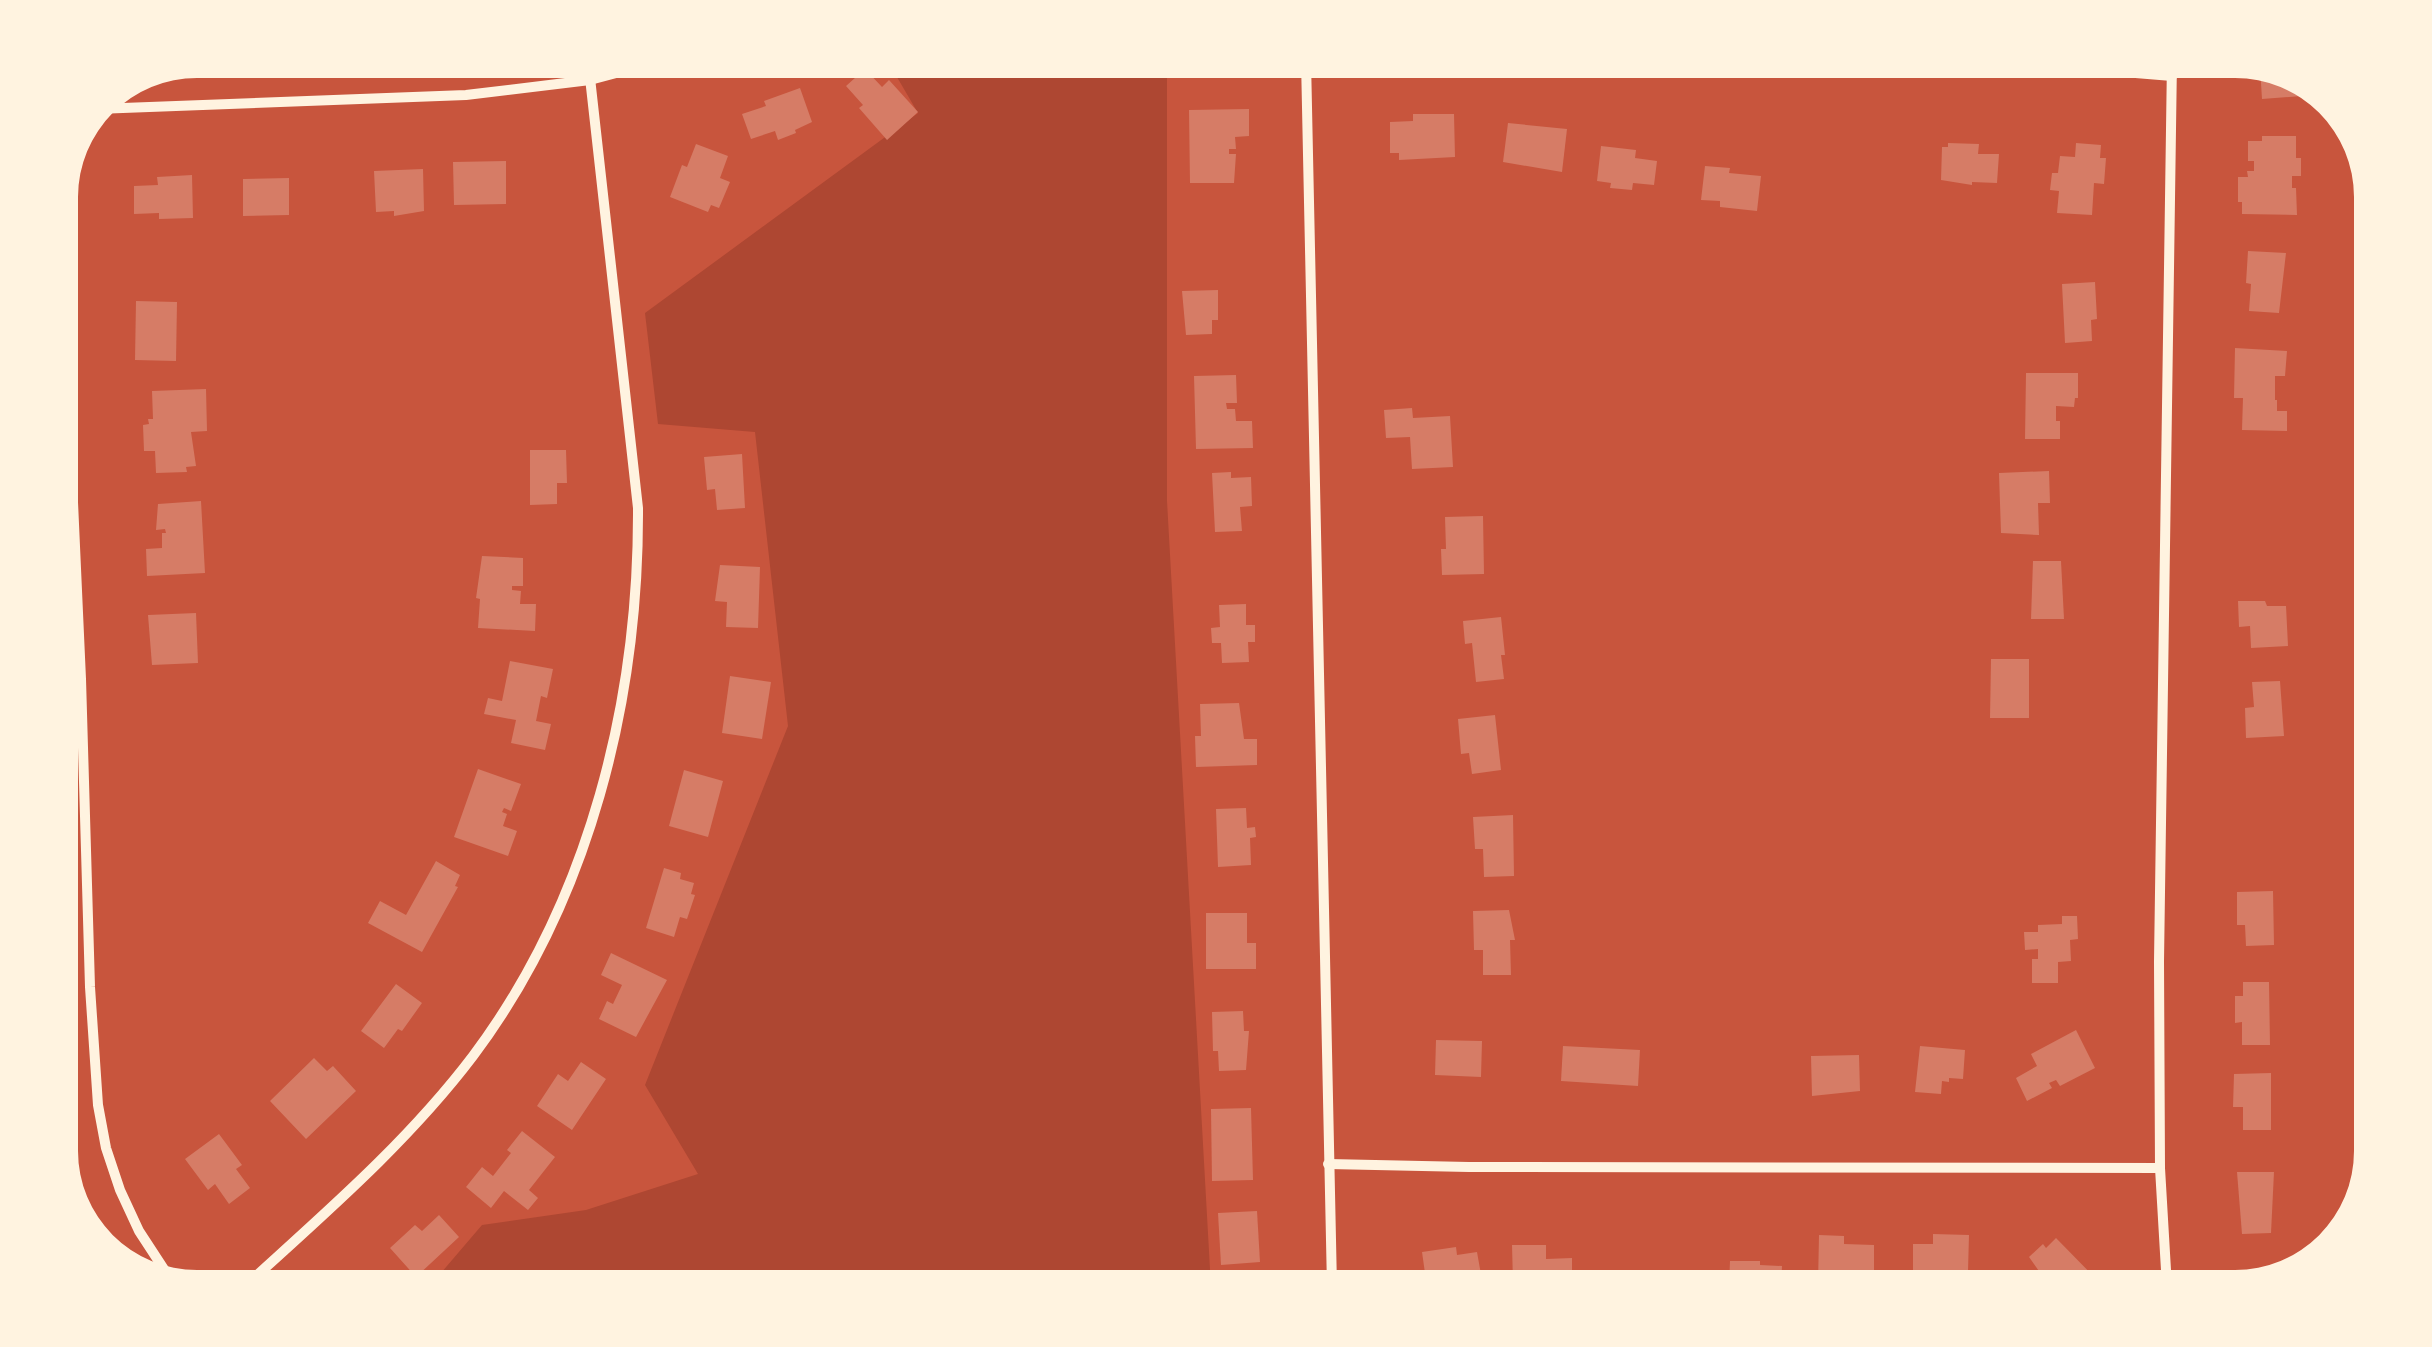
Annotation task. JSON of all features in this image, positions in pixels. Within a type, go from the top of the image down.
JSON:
[{"type":"street","points":[[117,108],[466,96],[598,78]]},
{"type":"street","points":[[1306,78],[1331,1270]]},
{"type":"street","points":[[2166,1270],[2160,1168],[2161,774],[2172,78]]},
{"type":"street","points":[[263,1270],[370,1172],[473,1055],[515,993],[544,938],[576,864],[600,794],[633,638],[638,508],[590,80]]},
{"type":"street","points":[[78,613],[90,987],[98,1105],[106,1148],[120,1190],[160,1263]]},
{"type":"street","points":[[1328,1164],[2160,1168]]},
{"type":"shaded area","points":[[898,78],[1167,78],[1167,501],[1210,1270],[444,1270],[482,1225],[586,1210],[698,1174],[645,1085],[788,726],[755,432],[658,424],[645,313],[918,113]]},
{"type":"building","points":[[855,78],[874,78],[882,87],[889,80],[918,112],[887,140],[846,86]]},
{"type":"building","points":[[2261,80],[2299,96],[2262,99]]},
{"type":"building","points":[[800,88],[812,122],[778,140],[775,131],[751,139],[742,114]]},
{"type":"building","points":[[1249,109],[1249,136],[1235,137],[1236,149],[1229,149],[1229,154],[1236,154],[1234,183],[1190,183],[1189,110]]},
{"type":"building","points":[[1413,114],[1454,114],[1455,157],[1399,160],[1399,153],[1390,153],[1390,122],[1413,121]]},
{"type":"building","points":[[1508,123],[1567,129],[1562,172],[1503,162]]},
{"type":"building","points":[[2262,136],[2296,136],[2296,158],[2301,158],[2301,176],[2292,176],[2297,215],[2242,214],[2238,177],[2248,177],[2247,171],[2254,171],[2254,161],[2248,161],[2248,141],[2262,141]]},
{"type":"building","points":[[1948,143],[1979,144],[1978,154],[1999,154],[1997,183],[1972,185],[1941,180],[1942,147],[1948,147]]},
{"type":"building","points":[[2076,143],[2101,145],[2100,158],[2106,158],[2104,184],[2094,183],[2092,215],[2057,213],[2059,191],[2050,190],[2060,156],[2075,157]]},
{"type":"building","points":[[696,144],[728,156],[720,178],[730,182],[719,208],[711,205],[708,212],[670,197],[682,165],[687,167]]},
{"type":"building","points":[[1601,146],[1636,150],[1635,158],[1657,161],[1654,185],[1633,183],[1632,190],[1610,188],[1611,183],[1597,181]]},
{"type":"building","points":[[506,161],[506,204],[454,205],[453,162]]},
{"type":"building","points":[[1705,166],[1761,176],[1757,211],[1720,207],[1720,201],[1701,200]]},
{"type":"building","points":[[423,169],[424,211],[394,216],[394,211],[376,212],[374,171]]},
{"type":"building","points":[[192,175],[193,218],[159,219],[159,213],[134,214],[134,186],[158,185],[157,177]]},
{"type":"building","points":[[289,178],[289,215],[243,216],[243,179]]},
{"type":"building","points":[[2248,251],[2286,253],[2279,313],[2249,311]]},
{"type":"building","points":[[2095,282],[2097,319],[2091,320],[2092,341],[2065,343],[2062,284]]},
{"type":"building","points":[[1218,290],[1218,320],[1212,320],[1212,334],[1186,335],[1182,291]]},
{"type":"building","points":[[136,301],[177,302],[176,361],[135,360]]},
{"type":"building","points":[[2235,348],[2287,351],[2285,376],[2275,376],[2275,400],[2277,411],[2287,411],[2287,431],[2242,430],[2243,398],[2234,398]]},
{"type":"building","points":[[2026,373],[2078,373],[2074,407],[2056,406],[2060,439],[2025,439]]},
{"type":"building","points":[[1236,375],[1237,403],[1226,403],[1227,409],[1235,409],[1236,421],[1252,421],[1253,448],[1196,449],[1194,376]]},
{"type":"building","points":[[206,389],[207,431],[191,432],[196,466],[186,467],[187,472],[156,473],[155,451],[144,451],[143,425],[153,419],[152,391]]},
{"type":"building","points":[[1412,408],[1413,418],[1450,416],[1453,467],[1412,469],[1410,437],[1386,438],[1384,410]]},
{"type":"building","points":[[530,450],[566,450],[567,483],[557,483],[557,504],[530,505]]},
{"type":"building","points":[[742,454],[745,508],[717,510],[715,489],[707,490],[704,457]]},
{"type":"building","points":[[2049,471],[2050,503],[2038,503],[2039,535],[2001,533],[1999,473]]},
{"type":"building","points":[[1231,472],[1231,478],[1251,477],[1252,506],[1240,507],[1242,531],[1215,532],[1212,473]]},
{"type":"building","points":[[201,501],[205,573],[147,576],[146,549],[162,548],[162,533],[166,533],[165,529],[156,530],[158,504]]},
{"type":"building","points":[[1483,516],[1484,574],[1442,575],[1445,517]]},
{"type":"building","points":[[482,556],[523,558],[523,586],[512,586],[512,590],[521,591],[520,604],[536,604],[535,631],[478,628],[480,599],[476,598]]},
{"type":"building","points":[[2033,561],[2061,561],[2064,619],[2031,619]]},
{"type":"building","points":[[720,565],[760,567],[758,628],[726,627],[727,602],[715,601]]},
{"type":"building","points":[[2238,601],[2286,606],[2288,646],[2251,648],[2250,626],[2239,627]]},
{"type":"building","points":[[1246,604],[1246,625],[1255,625],[1255,642],[1248,642],[1249,662],[1222,663],[1221,643],[1212,643],[1211,628],[1220,627],[1219,605]]},
{"type":"building","points":[[196,613],[198,663],[152,665],[148,615]]},
{"type":"building","points":[[1501,617],[1504,679],[1476,682],[1472,643],[1465,644],[1463,621]]},
{"type":"building","points":[[1991,659],[2029,659],[2029,718],[1990,718]]},
{"type":"building","points":[[510,661],[553,669],[547,698],[541,696],[536,721],[551,724],[545,750],[511,743],[516,720],[484,714],[488,698],[502,701]]},
{"type":"building","points":[[730,676],[771,682],[762,739],[722,733]]},
{"type":"building","points":[[2280,681],[2284,736],[2246,738],[2245,708],[2254,707],[2252,682]]},
{"type":"building","points":[[1239,703],[1244,739],[1257,739],[1257,765],[1196,767],[1195,736],[1201,736],[1200,704]]},
{"type":"building","points":[[1495,715],[1501,770],[1472,774],[1469,753],[1461,754],[1458,719]]},
{"type":"building","points":[[478,769],[521,784],[511,811],[504,808],[502,812],[507,814],[503,826],[517,831],[508,856],[454,837]]},
{"type":"building","points":[[684,770],[723,781],[708,837],[669,826]]},
{"type":"building","points":[[1246,808],[1247,828],[1255,827],[1256,837],[1250,838],[1251,865],[1218,867],[1216,809]]},
{"type":"building","points":[[1513,815],[1514,876],[1484,877],[1483,849],[1475,849],[1473,817]]},
{"type":"building","points":[[436,861],[460,875],[455,886],[458,887],[422,952],[368,923],[380,901],[406,915]]},
{"type":"building","points":[[664,868],[681,873],[680,879],[694,883],[691,894],[695,895],[687,919],[680,917],[674,937],[646,928]]},
{"type":"building","points":[[2273,891],[2274,945],[2246,946],[2245,925],[2237,925],[2237,892]]},
{"type":"building","points":[[1509,910],[1515,940],[1510,940],[1511,975],[1483,975],[1483,950],[1474,950],[1473,911]]},
{"type":"building","points":[[1206,913],[1247,913],[1247,943],[1256,943],[1256,969],[1206,969]]},
{"type":"building","points":[[2062,916],[2077,916],[2078,939],[2070,940],[2071,961],[2058,962],[2058,983],[2032,983],[2032,959],[2038,959],[2038,949],[2025,950],[2024,932],[2038,932],[2038,925],[2062,924]]},
{"type":"building","points":[[611,953],[667,980],[636,1037],[599,1019],[607,1001],[613,1004],[622,985],[601,975]]},
{"type":"building","points":[[2243,982],[2269,982],[2270,1045],[2242,1045],[2242,1022],[2235,1023],[2235,996],[2243,996]]},
{"type":"building","points":[[396,984],[422,1003],[384,1048],[361,1031]]},
{"type":"building","points":[[1243,1011],[1244,1031],[1249,1031],[1246,1070],[1219,1071],[1218,1051],[1213,1051],[1212,1012]]},
{"type":"building","points":[[2076,1030],[2095,1068],[2060,1086],[2056,1080],[2049,1083],[2052,1088],[2027,1101],[2016,1078],[2037,1066],[2031,1054]]},
{"type":"building","points":[[1436,1040],[1482,1041],[1481,1077],[1435,1075]]},
{"type":"building","points":[[1563,1046],[1640,1050],[1638,1086],[1561,1081]]},
{"type":"building","points":[[1920,1046],[1965,1050],[1963,1079],[1942,1081],[1941,1094],[1915,1092]]},
{"type":"building","points":[[1859,1055],[1860,1091],[1812,1096],[1811,1056]]},
{"type":"building","points":[[314,1058],[327,1071],[333,1066],[356,1091],[306,1139],[270,1101]]},
{"type":"building","points":[[581,1062],[606,1079],[572,1130],[537,1106],[558,1074],[568,1081]]},
{"type":"building","points":[[2271,1073],[2271,1130],[2243,1130],[2243,1107],[2233,1107],[2234,1074]]},
{"type":"building","points":[[1251,1108],[1253,1180],[1212,1181],[1211,1109]]},
{"type":"building","points":[[522,1131],[555,1157],[529,1190],[538,1198],[528,1210],[504,1191],[491,1208],[466,1187],[482,1167],[493,1176]]},
{"type":"building","points":[[219,1134],[242,1165],[236,1169],[250,1188],[229,1204],[215,1184],[208,1190],[185,1159]]},
{"type":"building","points":[[2237,1172],[2274,1172],[2271,1233],[2242,1234]]},
{"type":"building","points":[[1257,1211],[1260,1262],[1221,1265],[1218,1213]]},
{"type":"building","points":[[439,1215],[459,1237],[424,1270],[410,1270],[390,1248],[415,1225],[422,1231]]},
{"type":"building","points":[[1933,1234],[1969,1235],[1968,1270],[1913,1270],[1913,1244],[1933,1244]]},
{"type":"building","points":[[1819,1235],[1844,1236],[1844,1244],[1874,1245],[1874,1270],[1818,1270]]},
{"type":"building","points":[[2056,1238],[2087,1270],[2038,1270],[2029,1257],[2043,1244],[2046,1248]]},
{"type":"building","points":[[1512,1245],[1546,1245],[1546,1259],[1572,1258],[1572,1270],[1513,1270]]},
{"type":"building","points":[[1456,1247],[1457,1255],[1477,1252],[1480,1270],[1425,1270],[1422,1252]]},
{"type":"building","points":[[1730,1261],[1782,1266],[1782,1270],[1730,1270]]}]
